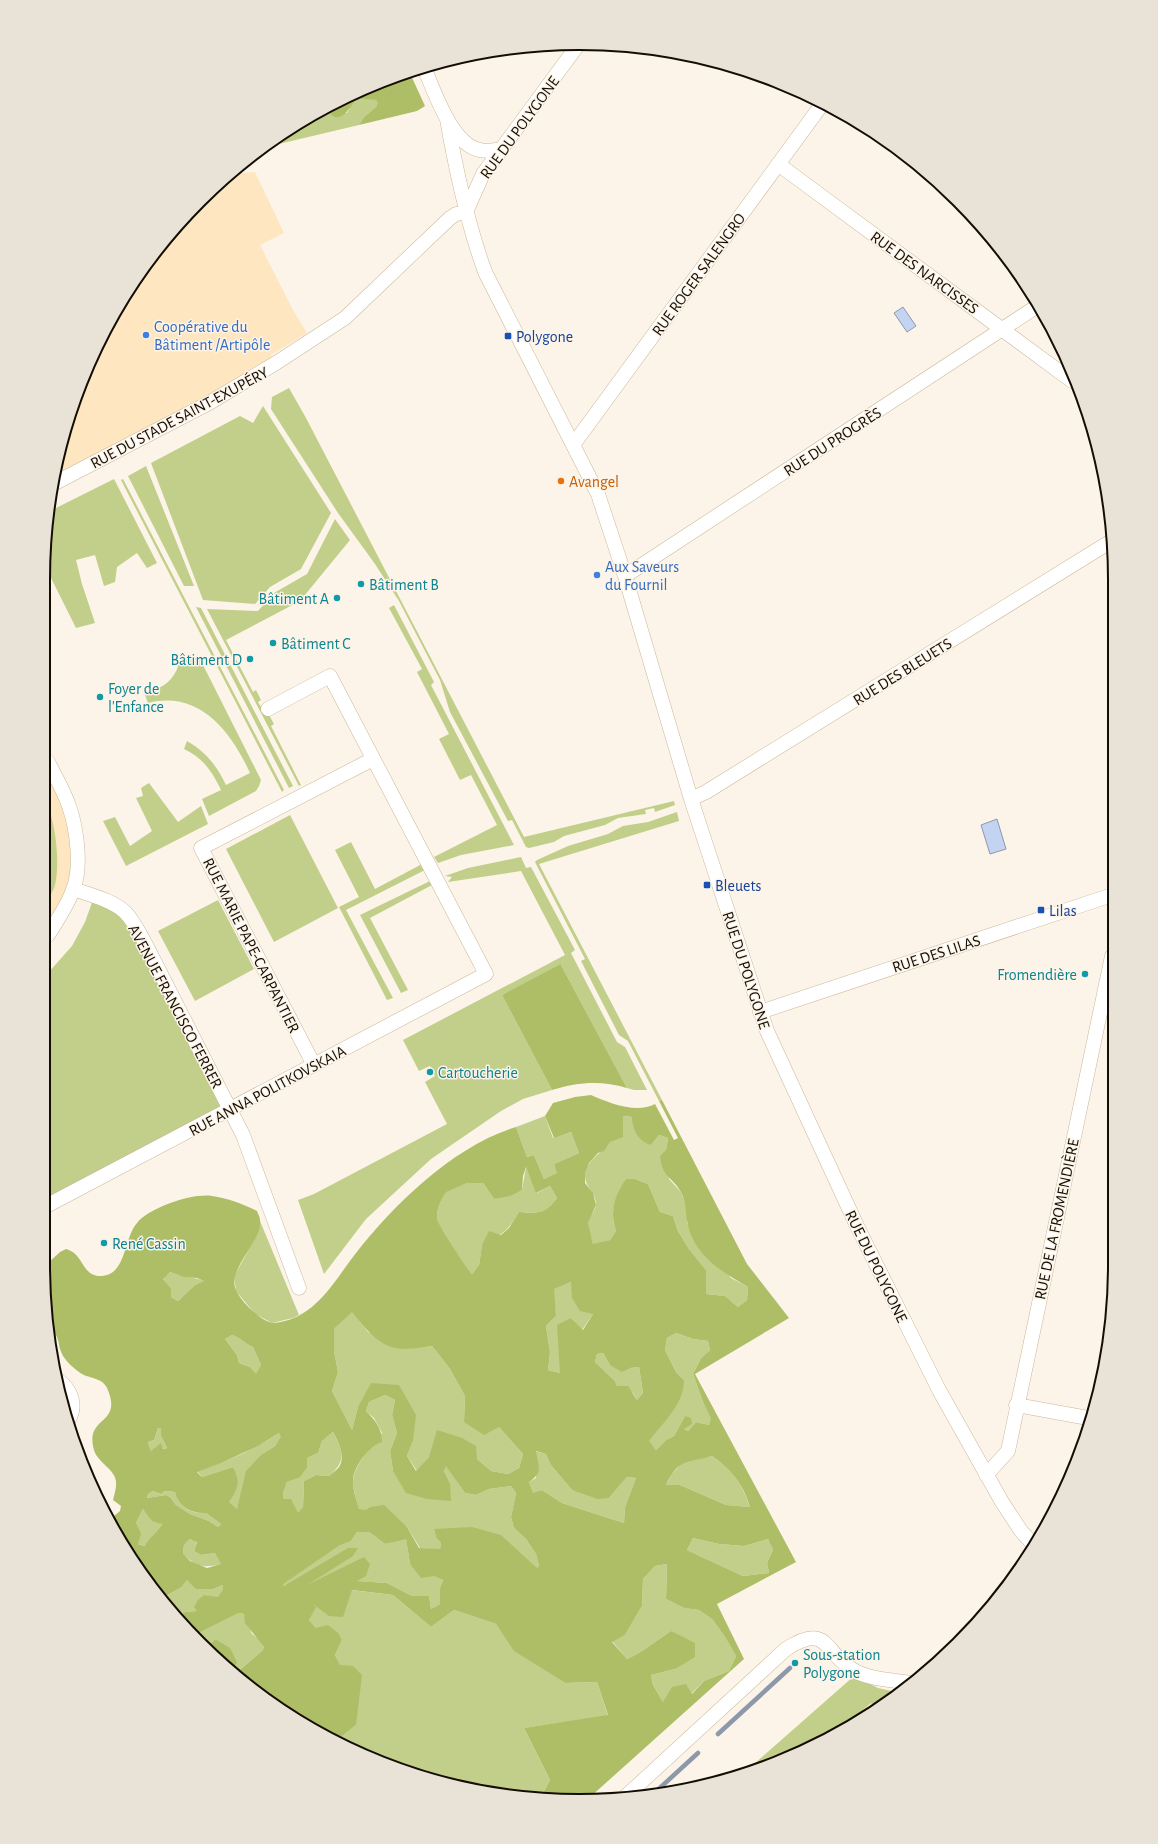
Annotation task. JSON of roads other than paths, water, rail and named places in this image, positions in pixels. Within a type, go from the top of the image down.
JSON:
[{"type":"street","name":"RUE DU POLYGONE","points":[[466,212],[483,174],[574,50]]},
{"type":"street","points":[[427,73],[447,119],[458,134],[479,150],[491,151],[502,149]]},
{"type":"street","name":"RUE ROGER SALENGRO","points":[[573,445],[819,108]]},
{"type":"street","name":"RUE DU POLYGONE","points":[[447,119],[466,212],[474,243],[485,272],[598,494],[625,576],[691,799],[760,1012],[794,1091],[857,1226],[939,1390],[986,1475],[1021,1531],[1030,1541]]},
{"type":"street","name":"RUE DES NARCISSES","points":[[778,164],[1069,378]]},
{"type":"street","name":"RUE DU STADE SAINT-EXUPÉRY","points":[[59,480],[209,403],[271,366],[345,318],[450,218],[456,214],[466,212]]},
{"type":"street","name":"RUE DU PROGRÈS","points":[[625,576],[1033,309]]},
{"type":"street","name":"RUE DES BLEUETS","points":[[691,799],[706,792],[1107,544]]},
{"type":"street","points":[[268,709],[330,676],[373,759]]},
{"type":"street","name":"RUE ANNA POLITKOVSKAIA","points":[[50,1205],[486,974],[373,759]]},
{"type":"street","name":"RUE MARIE PAPE-CARPANTIER","points":[[314,1065],[201,848],[373,759]]},
{"type":"street","points":[[50,766],[69,804],[77,840],[77,863],[73,889],[57,922],[50,932]]},
{"type":"street","name":"AVENUE FRANCISCO FERRER","points":[[73,889],[115,905],[125,912],[146,944],[243,1135],[299,1288]]},
{"type":"street","name":"RUE DES LILAS","points":[[760,1012],[1108,896]]},
{"type":"street","name":"RUE DE LA FROMENDIÈRE","points":[[986,1475],[1008,1451],[1016,1405],[1108,975]]},
{"type":"street","points":[[64,1383],[73,1401],[72,1414]]},
{"type":"street","points":[[1016,1405],[1085,1418]]},
{"type":"street","points":[[631,1791],[786,1649],[797,1642],[809,1638],[819,1639],[824,1641],[842,1663],[854,1671],[868,1677],[905,1682]]},
{"type":"water","points":[[903,307],[916,326],[907,332],[894,313]]},
{"type":"water","points":[[997,819],[1006,849],[990,854],[981,825]]},
{"type":"waterway","points":[[718,1734],[790,1668]]},
{"type":"waterway","points":[[661,1787],[698,1753]]},
{"type":"place","name":"Coopérative du Bâtiment /Artipôle","points":[[146,335]]},
{"type":"place","name":"Polygone","points":[[508,336]]},
{"type":"place","name":"Avangel","points":[[561,481]]},
{"type":"place","name":"Aux Saveurs du Fournil","points":[[597,575]]},
{"type":"place","name":"Bâtiment B","points":[[361,584]]},
{"type":"place","name":"Bâtiment A","points":[[337,598]]},
{"type":"place","name":"Bâtiment C","points":[[273,643]]},
{"type":"place","name":"Bâtiment D","points":[[250,659]]},
{"type":"place","name":"Foyer de l'Enfance","points":[[100,697]]},
{"type":"place","name":"Bleuets","points":[[707,885]]},
{"type":"place","name":"Lilas","points":[[1041,910]]},
{"type":"place","name":"Fromendière","points":[[1085,974]]},
{"type":"place","name":"Cartoucherie","points":[[430,1072]]},
{"type":"place","name":"René Cassin","points":[[104,1243]]},
{"type":"place","name":"Sous-station Polygone","points":[[795,1663]]}]
